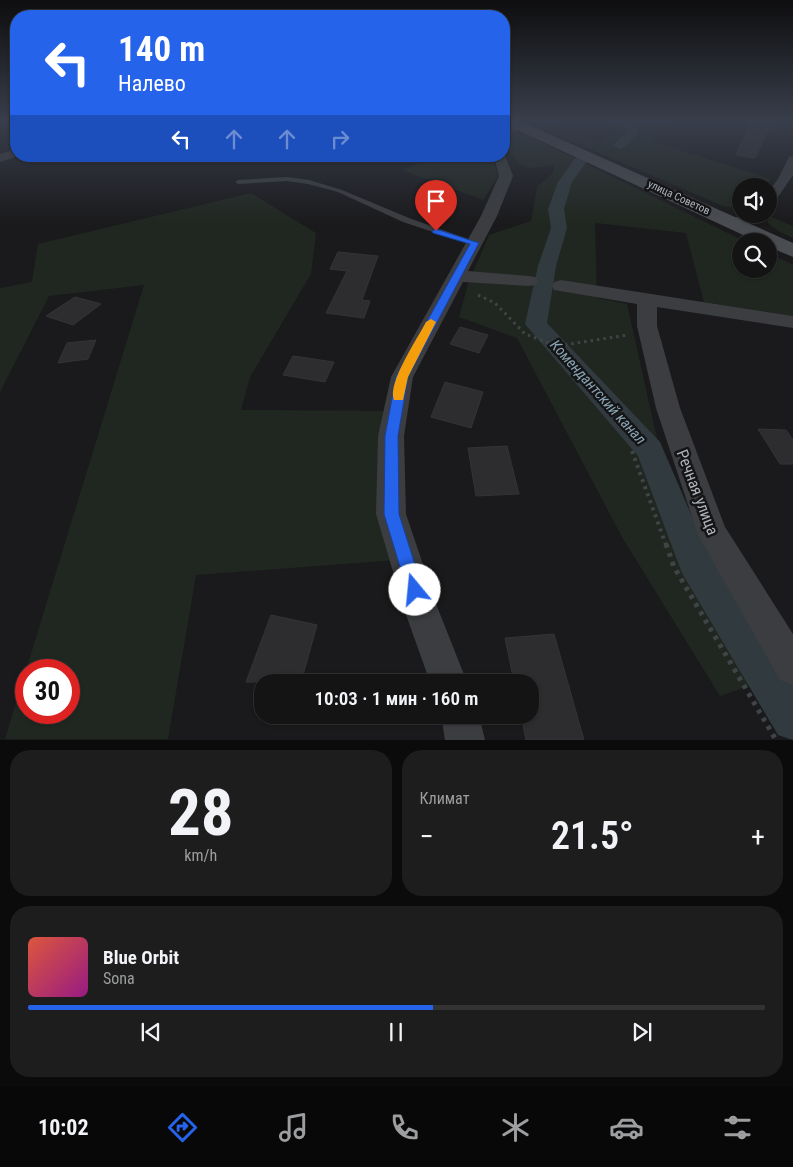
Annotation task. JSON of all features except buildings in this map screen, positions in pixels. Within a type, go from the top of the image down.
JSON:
[{"type":"main road","name":"улица Советов","points":[[587,156],[732,222]]},
{"type":"main road","name":"улица Советов","points":[[735,223],[793,251]]},
{"type":"street","points":[[777,189],[784,180],[793,160]]},
{"type":"street","points":[[445,674],[421,608],[391,514],[391,436],[402,377],[466,284],[475,243],[490,216],[506,176],[502,162]]},
{"type":"street","points":[[466,284],[529,281]]},
{"type":"street","points":[[561,286],[647,313],[793,322]]},
{"type":"street","name":"Речная улица","points":[[647,313],[668,408],[713,535],[793,666]]},
{"type":"street","points":[[462,724],[465,740]]},
{"type":"lane","points":[[238,182],[287,179],[309,182],[340,191],[406,220],[475,243]]},
{"type":"path","points":[[466,284],[495,303],[525,334],[557,346],[627,336],[647,313]]},
{"type":"path","points":[[632,451],[674,567],[776,740]]},
{"type":"shaded area","points":[[513,156],[569,156],[732,235],[732,278],[777,278],[777,257],[793,265],[793,316],[704,302],[686,233],[595,223],[597,298],[627,304],[684,560],[763,681],[720,696],[622,537],[517,338],[459,317],[468,284],[489,235],[531,221],[537,187],[554,172],[554,165],[532,168],[519,164]]},
{"type":"shaded area","points":[[605,156],[698,156],[768,178],[732,178],[732,208],[723,206]]},
{"type":"shaded area","points":[[422,162],[494,162],[498,176],[483,200],[402,170]]},
{"type":"shaded area","points":[[251,193],[316,233],[311,274],[250,377],[241,410],[390,411],[397,560],[196,575],[168,739],[5,739],[15,706],[15,724],[80,724],[80,659],[29,659],[144,285],[49,296],[0,392],[0,288],[32,282],[38,244]]},
{"type":"shaded area","points":[[777,219],[793,226],[793,238],[778,231],[768,223],[777,223]]},
{"type":"waterway","name":"Комендантский канал","points":[[581,160],[565,182],[556,209],[559,228],[547,266],[536,324],[650,450],[694,561],[793,720]]},
{"type":"slow traffic","points":[[398,397],[402,377],[431,322]]},
{"type":"route","points":[[415,590],[391,514],[391,436],[402,377],[475,243],[436,231]]}]
